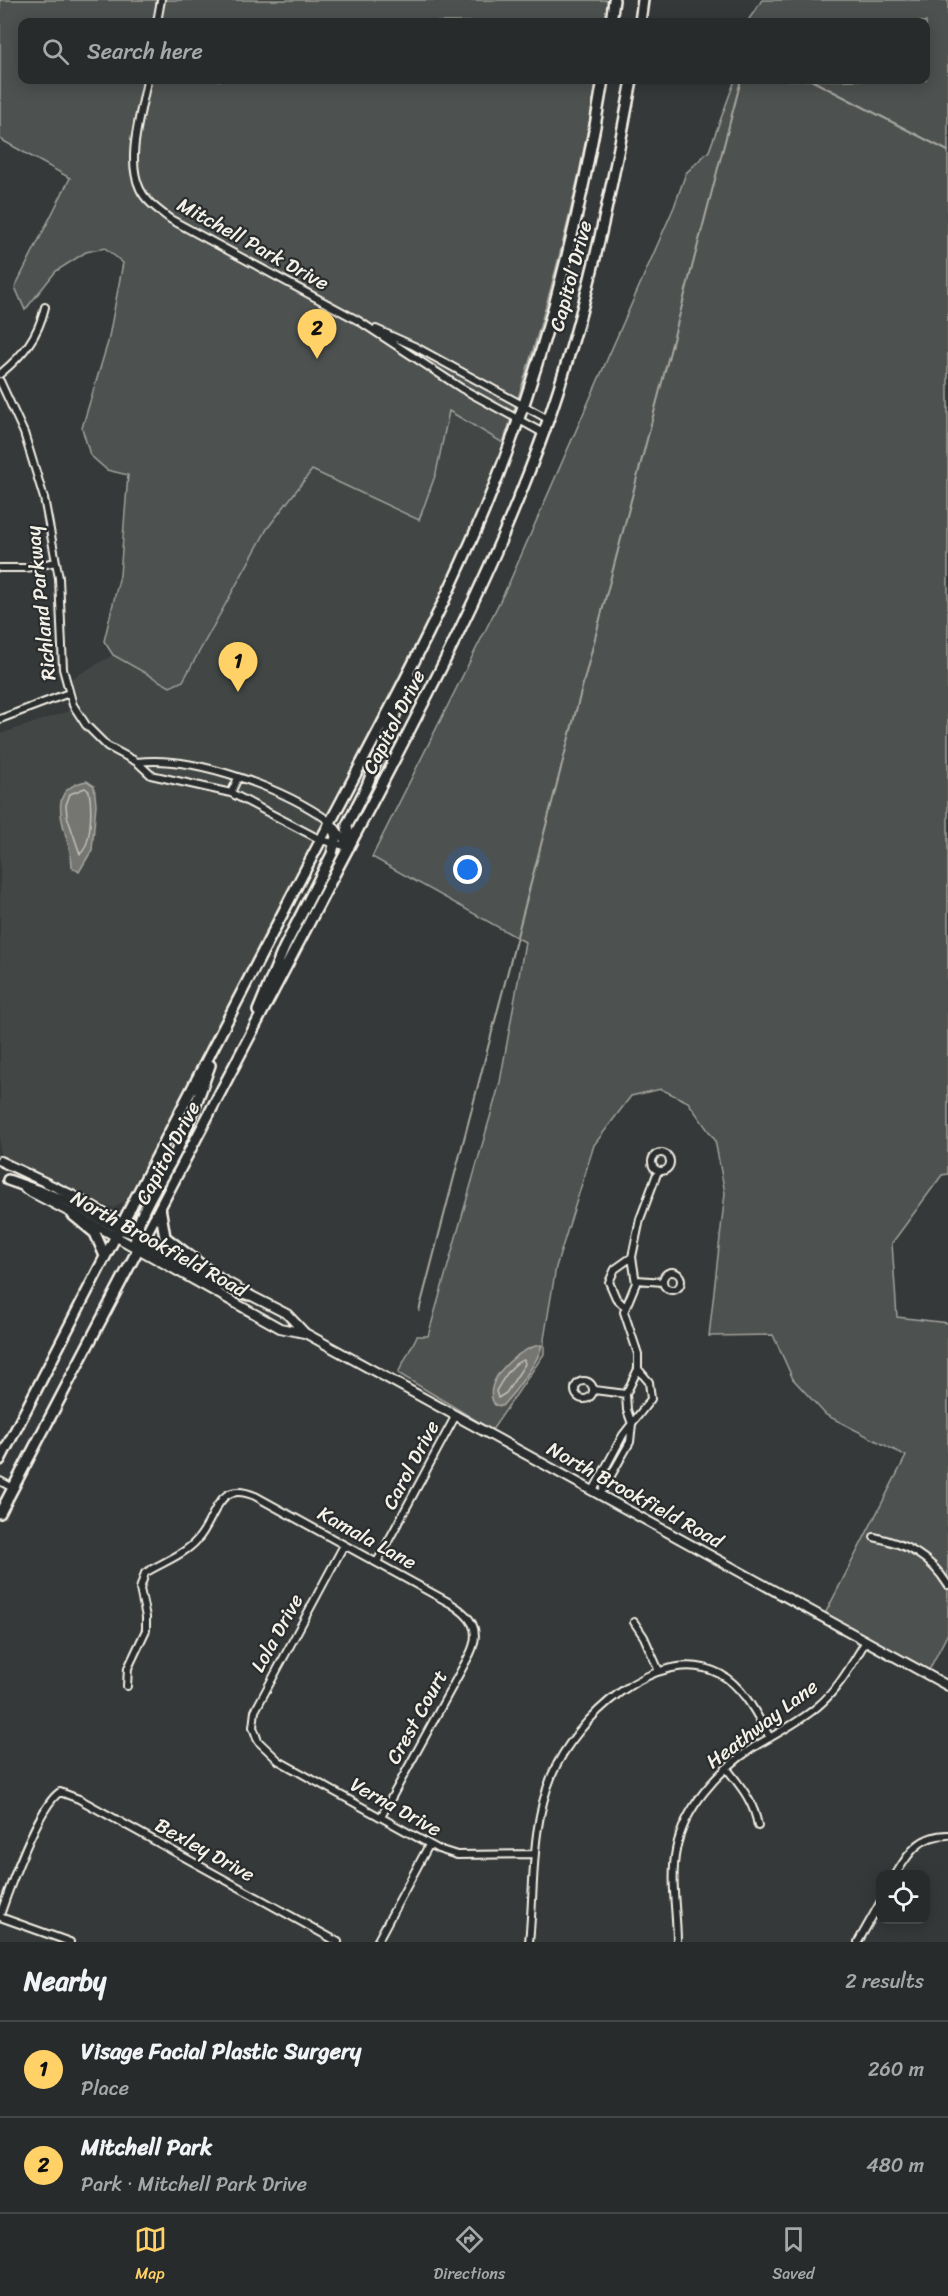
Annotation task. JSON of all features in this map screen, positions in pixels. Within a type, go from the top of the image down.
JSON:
[{"type":"main road","points":[[612,18],[614,0]]},
{"type":"main road","points":[[641,18],[643,0]]},
{"type":"main road","name":"Capitol Drive","points":[[0,1460],[418,652],[484,511],[522,406],[572,237],[602,84]]},
{"type":"main road","name":"Capitol Drive","points":[[13,1488],[89,1343],[138,1240],[160,1206],[239,1058],[420,713],[479,593],[548,419],[593,267],[610,197],[631,84]]},
{"type":"main road","points":[[349,847],[347,825],[403,700],[418,652]]},
{"type":"main road","points":[[239,1058],[273,972],[336,844],[335,831],[330,822]]},
{"type":"main road","points":[[138,1240],[200,1094],[218,1040]]},
{"type":"main road","points":[[4,1178],[64,1200],[217,1284],[249,1295]]},
{"type":"main road","points":[[160,1206],[165,1237],[217,1277]]},
{"type":"main road","points":[[73,1215],[95,1233],[105,1256]]},
{"type":"main road","points":[[0,1514],[13,1488]]},
{"type":"street","points":[[158,18],[161,0]]},
{"type":"street","name":"Mitchell Park Drive","points":[[146,84],[136,139],[135,167],[140,188],[147,199],[170,219],[358,321],[414,346],[548,419]]},
{"type":"street","points":[[0,374],[29,346],[38,329],[45,307]]},
{"type":"street","name":"Mitchell Park Drive","points":[[358,321],[461,388],[543,433]]},
{"type":"street","name":"Richland Parkway","points":[[0,381],[12,404],[45,498],[60,594],[62,668],[69,693],[80,716],[96,736],[116,753],[137,762],[151,775],[231,793],[321,840],[349,847]]},
{"type":"street","points":[[0,568],[26,568],[56,562]]},
{"type":"street","points":[[0,719],[69,693]]},
{"type":"street","name":"Richland Parkway","points":[[137,762],[183,763],[210,768],[238,778],[291,800],[330,822],[349,847]]},
{"type":"street","points":[[231,793],[238,778]]},
{"type":"street","name":"North Brookfield Road","points":[[0,1161],[138,1240],[280,1329],[305,1333]]},
{"type":"street","points":[[632,1424],[627,1410],[626,1394],[638,1369],[638,1354],[625,1319],[625,1307],[636,1280],[632,1257],[640,1219],[658,1171]]},
{"type":"street","name":"North Brookfield Road","points":[[4,1178],[73,1215],[119,1229]]},
{"type":"street","name":"North Brookfield Road","points":[[138,1240],[217,1277],[287,1314],[305,1333],[948,1686]]},
{"type":"street","points":[[625,1307],[616,1299],[609,1282],[615,1269],[632,1257]]},
{"type":"street","points":[[636,1280],[663,1282]]},
{"type":"street","points":[[597,1493],[623,1435],[651,1399],[649,1382],[638,1369]]},
{"type":"street","points":[[594,1390],[626,1394]]},
{"type":"street","name":"Carol Drive","points":[[377,1562],[456,1415]]},
{"type":"street","points":[[0,1481],[13,1488]]},
{"type":"street","name":"Kamala Lane","points":[[127,1686],[128,1668],[146,1630],[141,1581],[145,1573],[190,1547],[198,1539],[219,1503],[231,1492],[240,1490],[377,1562],[465,1612],[476,1631]]},
{"type":"street","points":[[874,1537],[904,1545],[920,1553],[932,1563],[948,1585]]},
{"type":"street","name":"Lola Drive","points":[[258,1741],[253,1727],[261,1696],[344,1545]]},
{"type":"street","points":[[634,1622],[645,1637],[659,1671]]},
{"type":"street","name":"Crest Court","points":[[381,1817],[470,1654],[476,1631]]},
{"type":"street","name":"Heathway Lane","points":[[677,1942],[673,1869],[676,1848],[692,1810],[727,1768],[799,1721],[824,1700],[866,1641]]},
{"type":"street","points":[[529,1942],[535,1854],[541,1808],[560,1759],[598,1711],[628,1688],[659,1671],[689,1666],[719,1674],[743,1695],[770,1738]]},
{"type":"street","name":"Verna Drive","points":[[258,1741],[279,1761],[429,1845],[457,1855],[535,1854]]},
{"type":"street","points":[[727,1768],[749,1796],[755,1808],[758,1826]]},
{"type":"street","name":"Bexley Drive","points":[[0,1916],[22,1858],[56,1795],[60,1792],[79,1799],[338,1942]]},
{"type":"street","points":[[899,1870],[910,1851],[922,1840],[945,1835]]},
{"type":"street","points":[[377,1942],[429,1845]]},
{"type":"street","points":[[858,1942],[876,1910]]},
{"type":"street","points":[[0,1916],[70,1942]]},
{"type":"shaded area","points":[[0,0],[608,0],[606,18],[18,18],[18,84],[596,84],[558,263],[503,443],[449,411],[436,473],[419,520],[312,470],[267,529],[183,681],[170,687],[113,655],[104,641],[120,575],[128,475],[107,470],[90,455],[82,428],[108,342],[123,263],[105,248],[86,252],[56,271],[25,310],[15,287],[70,178],[0,139]]},
{"type":"shaded area","points":[[762,0],[948,0],[948,1174],[942,1175],[892,1243],[897,1317],[948,1323],[948,1633],[929,1670],[825,1614],[906,1456],[826,1415],[793,1379],[773,1335],[709,1336],[725,1193],[715,1140],[688,1102],[661,1089],[631,1096],[594,1145],[556,1267],[544,1339],[544,1354],[492,1430],[398,1373],[417,1336],[428,1336],[500,1082],[525,942],[372,857],[509,583],[674,207],[686,173],[709,151],[734,84],[930,84],[930,18],[750,18]]},
{"type":"shaded area","points":[[449,411],[503,443],[472,523],[402,674],[125,1201],[114,1208],[105,1205],[0,1155],[0,734],[81,707],[71,679],[113,655],[169,687],[267,529],[313,470],[419,519],[436,473]]},
{"type":"water","points":[[87,781],[94,786],[96,804],[92,850],[79,872],[72,867],[61,815],[61,804],[64,794],[72,786]]},
{"type":"water","points":[[542,1345],[531,1369],[519,1385],[502,1406],[495,1405],[492,1386],[504,1367],[523,1352]]},
{"type":"waterway","points":[[419,1311],[740,84]]},
{"type":"waterway","points":[[819,84],[948,151]]},
{"type":"place","name":"Mitchell Park","points":[[317,359]]},
{"type":"place","name":"Visage Facial Plastic Surgery","points":[[238,692]]}]
